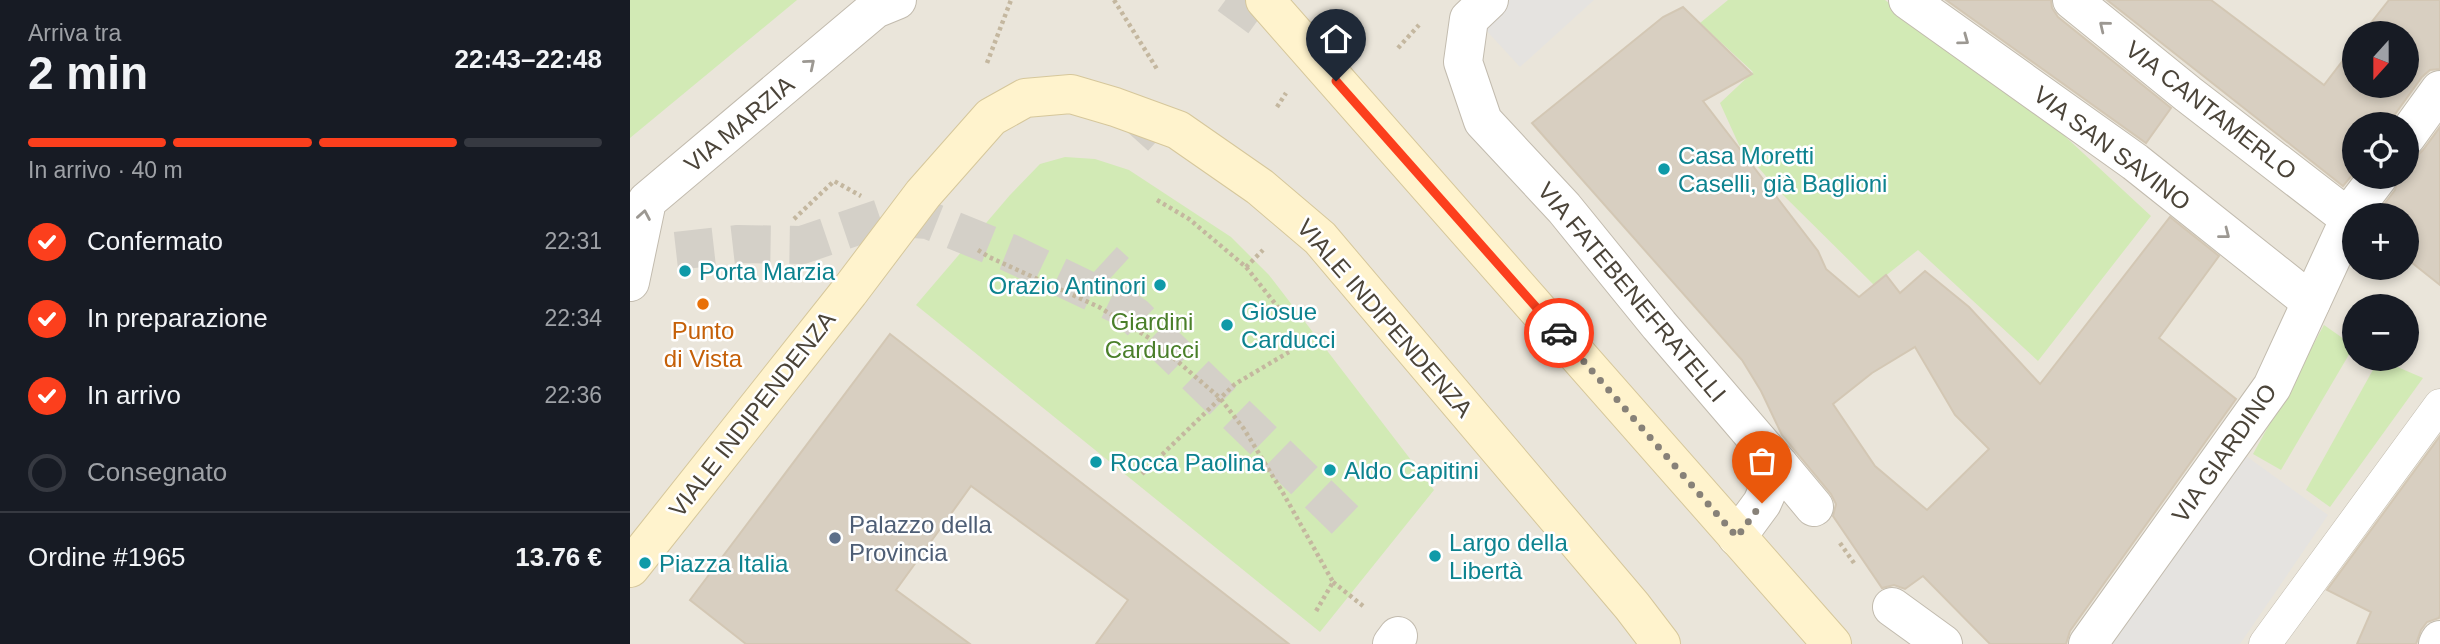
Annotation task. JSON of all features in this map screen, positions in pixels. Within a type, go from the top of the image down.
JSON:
[{"type":"street","name":"VIA MARZIA","points":[[630,282],[647,201],[876,9],[897,0]]},
{"type":"street","points":[[1265,0],[1832,644]]},
{"type":"street","name":"VIA FATEBENEFRATELLI","points":[[1489,0],[1469,19],[1463,62],[1483,121],[1564,208],[1659,326],[1814,507]]},
{"type":"street","name":"VIA SAN SAVINO","points":[[1908,0],[2135,162],[2311,302]]},
{"type":"street","name":"VIA CANTAMERLO","points":[[2072,0],[2342,213]]},
{"type":"street","points":[[2419,119],[2440,90]]},
{"type":"street","name":"VIALE INDIPENDENZA","points":[[630,568],[849,292],[923,194],[991,117],[1025,98],[1071,94],[1178,130],[1260,187],[1320,238],[1632,606],[1661,644]]},
{"type":"street","name":"VIA GIARDINO","points":[[2358,203],[2369,189]]},
{"type":"street","name":"VIA GIARDINO","points":[[2088,644],[2272,387],[2342,236]]},
{"type":"street","points":[[1737,537],[1762,503],[1779,465]]},
{"type":"street","points":[[1892,607],[1943,644]]},
{"type":"lane","points":[[2265,644],[2440,405]]},
{"type":"path","points":[[984,70],[1011,0]]},
{"type":"path","points":[[1114,0],[1157,69]]},
{"type":"path","points":[[1277,107],[1288,89]]},
{"type":"path","points":[[794,219],[834,181],[868,200]]},
{"type":"path","points":[[1157,200],[1189,219],[1246,267],[1289,321]]},
{"type":"path","points":[[978,250],[1099,307],[1154,341],[1220,398],[1244,429],[1277,482],[1333,582],[1315,613]]},
{"type":"path","points":[[1246,267],[1262,250]]},
{"type":"path","points":[[1142,474],[1235,384],[1289,352]]},
{"type":"shaded area","points":[[630,0],[2440,0],[2440,644],[630,644]]},
{"type":"shaded area","points":[[1510,0],[1594,0],[1520,67],[1484,28]]},
{"type":"shaded area","points":[[2242,453],[2328,515],[2240,644],[2104,644]]},
{"type":"green space","points":[[630,0],[797,0],[630,138]]},
{"type":"green space","points":[[1728,0],[1885,0],[2030,104],[2151,216],[2038,361],[1918,250],[1874,285],[1777,189],[1739,145],[1720,103],[1753,72],[1700,23]]},
{"type":"green space","name":"Giardini Carducci","points":[[1065,157],[1095,159],[1129,170],[1231,237],[1269,275],[1434,490],[1320,632],[916,305],[1040,164]]},
{"type":"green space","points":[[2324,325],[2342,338],[2342,366],[2281,470],[2253,454]]},
{"type":"green space","points":[[2372,371],[2407,371],[2423,378],[2330,507],[2306,490]]},
{"type":"building","points":[[1946,0],[2051,0],[2052,8],[2058,17],[2171,108],[2146,143]]},
{"type":"building","points":[[2107,0],[2211,0],[2324,85],[2342,62],[2342,98],[2407,98],[2397,112],[2342,112],[2342,185]]},
{"type":"building","points":[[2389,0],[2440,0],[2440,69],[2430,70],[2419,81],[2419,21],[2372,21]]},
{"type":"building","points":[[1683,7],[1752,74],[1703,101],[1818,251],[1826,269],[1859,297],[1886,275],[1900,293],[1925,271],[1969,307],[2040,384],[2170,217],[2219,256],[2159,338],[2236,399],[2070,631],[2066,644],[1990,644],[1923,576],[1905,589],[1894,585],[1882,588],[1833,516],[1836,504],[1831,494],[1782,435],[1761,391],[1742,360],[1532,123],[1663,17]],"holes":[[[1915,347],[1955,415],[1989,449],[1927,510],[1875,466],[1833,404],[1872,373]]]},
{"type":"building","points":[[2440,127],[2440,285],[2419,268],[2419,203],[2385,203],[2395,189],[2419,189],[2419,154]]},
{"type":"building","name":"Palazzo della Provincia","points":[[890,334],[1289,644],[1096,644],[1128,600],[971,486],[896,590],[970,644],[746,644],[690,600]]},
{"type":"building","points":[[2440,436],[2439,618],[2427,622],[2416,644],[2357,644],[2371,612],[2327,590]]},
{"type":"tunnel","points":[[1233,22],[1249,0]]},
{"type":"tunnel","points":[[1134,138],[1169,99]]},
{"type":"tunnel","points":[[676,251],[738,244],[802,245],[884,217],[928,220],[1010,253],[1119,305],[1135,316],[1345,520]]},
{"type":"tunnel","points":[[1104,261],[1116,272]]},
{"type":"way so far","points":[[1559,333],[1737,537],[1762,503]]},
{"type":"place","name":"Casa Moretti Caselli, già Baglioni","points":[[1664,169]]},
{"type":"place","name":"Porta Marzia","points":[[685,271]]},
{"type":"place","name":"Orazio Antinori","points":[[1160,285]]},
{"type":"place","name":"Punto di Vista","points":[[703,304]]},
{"type":"place","name":"Giosue Carducci","points":[[1227,325]]},
{"type":"place","name":"Rocca Paolina","points":[[1096,462]]},
{"type":"place","name":"Aldo Capitini","points":[[1330,470]]},
{"type":"place","name":"Palazzo della Provincia","points":[[835,538]]},
{"type":"place","name":"Largo della Libertà","points":[[1435,556]]},
{"type":"place","name":"Piazza Italia","points":[[645,563]]},
{"type":"route","points":[[1336,81],[1559,333]]}]
